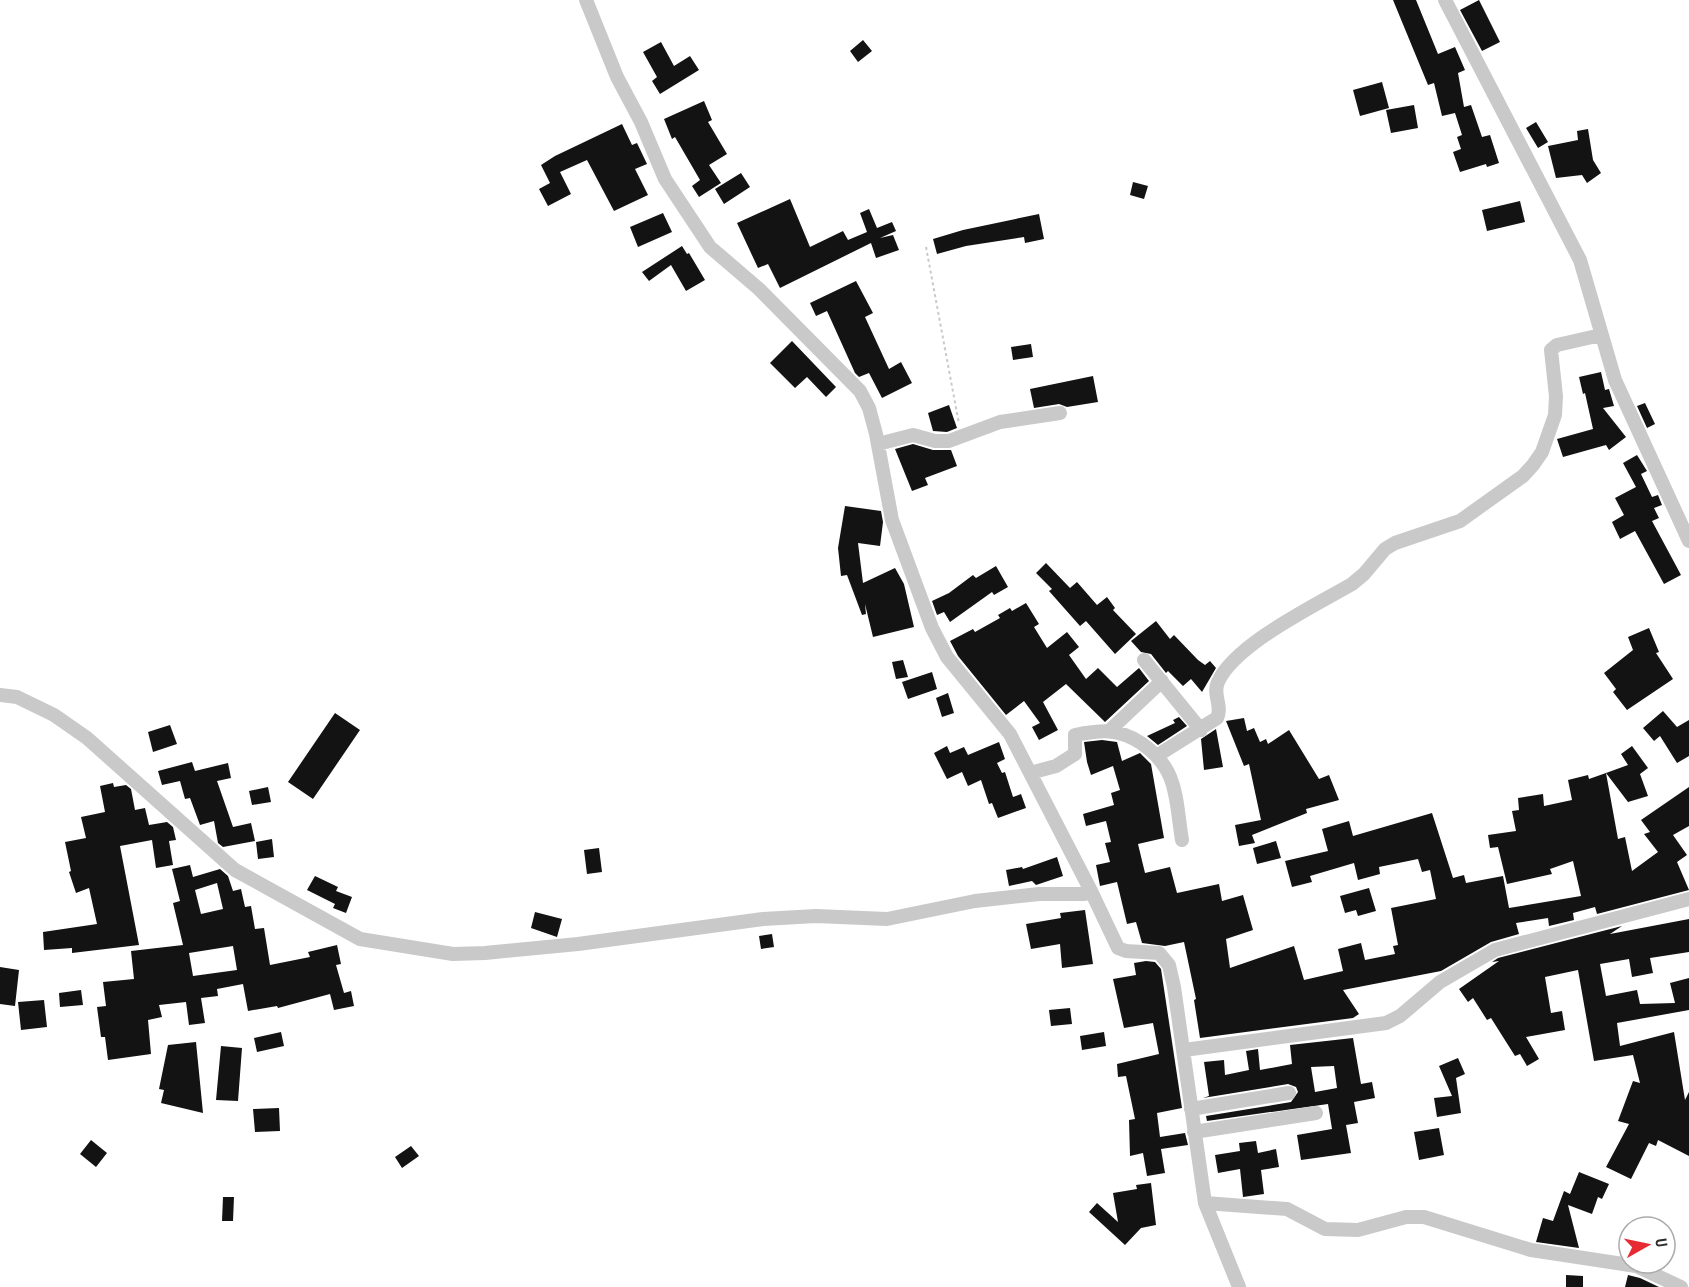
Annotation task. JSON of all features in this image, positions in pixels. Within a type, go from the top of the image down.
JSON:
[{"type":"street","points":[[586,0],[617,77],[641,122],[665,179],[710,247],[759,289],[860,391],[869,408],[878,444],[892,520],[932,628],[947,657],[1010,734],[1118,948],[1126,951],[1159,953],[1169,965],[1185,1050],[1205,1203],[1239,1287]]},
{"type":"street","points":[[1446,0],[1580,260],[1615,380],[1689,541]]},
{"type":"street","points":[[1158,755],[1201,730],[1219,714],[1216,689],[1218,681],[1230,665],[1267,634],[1352,584],[1364,574],[1384,549],[1395,543],[1460,521],[1523,476],[1542,452],[1555,415],[1556,396],[1551,350],[1557,345],[1601,335]]},
{"type":"street","points":[[878,444],[913,435],[940,442],[962,437],[1000,422],[1060,413]]},
{"type":"street","points":[[1144,660],[1201,730]]},
{"type":"street","points":[[1110,730],[1162,681]]},
{"type":"street","points":[[0,695],[17,698],[54,715],[87,738],[235,870],[360,939],[453,954],[485,953],[578,944],[763,919],[816,916],[887,919],[975,901],[1039,894],[1085,894],[1091,891]]},
{"type":"street","points":[[1030,773],[1056,766],[1075,754],[1075,735],[1110,730],[1126,734],[1158,755],[1172,779],[1182,840]]},
{"type":"street","points":[[1185,1050],[1386,1023],[1400,1016],[1448,977],[1495,950],[1689,899]]},
{"type":"street","points":[[1191,1109],[1289,1093]]},
{"type":"street","points":[[1194,1132],[1316,1113]]},
{"type":"street","points":[[1205,1203],[1287,1209],[1324,1229],[1358,1230],[1406,1217],[1424,1217],[1531,1250],[1636,1266],[1681,1287]]},
{"type":"path","points":[[926,247],[962,437]]},
{"type":"building","points":[[1393,0],[1416,0],[1438,54],[1455,47],[1465,70],[1458,73],[1464,107],[1471,105],[1482,137],[1490,135],[1499,163],[1487,167],[1486,164],[1460,172],[1453,152],[1461,149],[1457,137],[1462,135],[1455,113],[1442,116],[1434,83],[1428,85]]},
{"type":"building","points":[[1479,0],[1500,42],[1482,51],[1460,10]]},
{"type":"building","points":[[863,40],[872,51],[858,62],[850,51]]},
{"type":"building","points":[[661,42],[674,66],[690,56],[699,70],[660,94],[652,81],[657,77],[643,52]]},
{"type":"building","points":[[1382,82],[1389,108],[1360,116],[1353,90]]},
{"type":"building","points":[[704,101],[712,120],[708,122],[727,154],[709,165],[721,183],[699,197],[692,186],[700,180],[675,137],[672,139],[664,119]]},
{"type":"building","points":[[1414,105],[1418,128],[1391,133],[1386,110]]},
{"type":"building","points":[[1536,122],[1548,142],[1538,148],[1526,128]]},
{"type":"building","points":[[622,124],[632,145],[637,143],[647,164],[635,169],[648,195],[614,211],[587,160],[560,172],[571,194],[548,206],[539,189],[550,183],[541,165]]},
{"type":"building","points":[[1588,129],[1593,160],[1601,173],[1587,183],[1582,175],[1556,178],[1548,146],[1578,140],[1577,131]]},
{"type":"building","points":[[741,173],[750,187],[724,204],[715,189]]},
{"type":"building","points":[[1133,182],[1148,186],[1144,199],[1130,195]]},
{"type":"building","points":[[790,199],[810,247],[843,231],[848,240],[867,232],[860,213],[869,209],[877,228],[892,222],[896,231],[880,238],[893,235],[899,250],[876,258],[871,243],[780,288],[768,264],[758,268],[737,223]]},
{"type":"building","points":[[1520,201],[1525,222],[1487,231],[1482,210]]},
{"type":"building","points":[[663,213],[672,232],[638,247],[630,227]]},
{"type":"building","points":[[1039,214],[1044,239],[1025,243],[1024,237],[966,246],[937,254],[933,239],[963,230]]},
{"type":"building","points":[[682,246],[687,254],[689,253],[705,280],[686,291],[671,265],[649,281],[642,272]]},
{"type":"building","points":[[856,281],[873,313],[865,317],[889,369],[901,362],[912,383],[882,398],[869,373],[859,377],[855,373],[827,311],[816,316],[810,303]]},
{"type":"building","points":[[792,341],[836,387],[826,397],[807,377],[795,388],[770,363]]},
{"type":"building","points":[[1031,344],[1033,357],[1013,360],[1011,347]]},
{"type":"building","points":[[1601,372],[1605,390],[1609,389],[1614,406],[1603,408],[1626,437],[1609,450],[1606,445],[1563,457],[1557,439],[1593,429],[1579,377]]},
{"type":"building","points":[[1093,376],[1098,402],[1067,407],[1059,404],[1034,408],[1030,389]]},
{"type":"building","points":[[1645,403],[1655,424],[1647,428],[1637,406]]},
{"type":"building","points":[[949,405],[957,428],[947,432],[933,431],[928,413]]},
{"type":"building","points":[[913,444],[933,450],[951,450],[957,466],[925,478],[928,485],[912,491],[895,449]]},
{"type":"building","points":[[1637,455],[1647,471],[1641,474],[1652,497],[1658,495],[1662,505],[1654,508],[1659,518],[1652,521],[1681,575],[1664,584],[1635,531],[1620,539],[1612,522],[1624,515],[1615,498],[1636,487],[1623,463]]},
{"type":"building","points":[[845,506],[881,511],[883,522],[880,546],[858,543],[863,583],[895,568],[904,584],[914,627],[873,637],[865,604],[866,614],[862,615],[847,575],[841,576],[838,548]]},
{"type":"building","points":[[1046,563],[1070,588],[1077,582],[1097,605],[1107,597],[1115,608],[1113,610],[1136,634],[1115,654],[1086,621],[1080,626],[1049,591],[1052,589],[1036,573]]},
{"type":"building","points":[[996,566],[1008,587],[994,595],[992,592],[950,622],[944,612],[937,615],[932,601],[949,593],[973,575],[976,578]]},
{"type":"building","points":[[1026,603],[1039,624],[1034,627],[1047,648],[1067,632],[1079,647],[1069,655],[1086,679],[1098,668],[1117,687],[1139,668],[1149,681],[1105,722],[1066,684],[1043,702],[1058,730],[1039,740],[1032,727],[1040,723],[1024,701],[1006,715],[958,656],[950,641],[973,629],[975,632],[1000,618],[998,615],[1010,608],[1012,611]]},
{"type":"building","points":[[1156,621],[1170,639],[1174,635],[1198,660],[1205,665],[1210,661],[1216,668],[1202,692],[1191,679],[1183,686],[1168,671],[1166,673],[1151,654],[1141,652],[1131,641]]},
{"type":"building","points":[[1649,628],[1659,652],[1656,653],[1673,679],[1627,710],[1613,692],[1616,689],[1604,673],[1633,650],[1628,637]]},
{"type":"building","points":[[903,660],[908,677],[896,679],[892,662]]},
{"type":"building","points":[[932,672],[937,689],[908,699],[902,682]]},
{"type":"building","points":[[948,693],[954,713],[942,717],[936,698]]},
{"type":"building","points":[[1663,711],[1677,727],[1689,720],[1689,756],[1677,763],[1660,736],[1654,741],[1643,728]]},
{"type":"building","points":[[335,713],[360,730],[313,799],[288,782]]},
{"type":"building","points":[[1179,717],[1187,726],[1158,745],[1147,736],[1175,723],[1173,720]]},
{"type":"building","points":[[1244,718],[1247,731],[1254,728],[1260,742],[1266,739],[1268,744],[1289,730],[1319,779],[1329,775],[1339,800],[1306,809],[1307,813],[1252,835],[1255,843],[1239,846],[1235,825],[1261,820],[1249,764],[1244,766],[1226,721]]},
{"type":"building","points":[[170,725],[177,744],[153,752],[148,732]]},
{"type":"building","points":[[1216,729],[1223,767],[1204,770],[1201,739]]},
{"type":"building","points":[[1102,740],[1117,742],[1122,761],[1140,753],[1151,764],[1164,838],[1138,844],[1145,873],[1170,867],[1177,893],[1219,884],[1222,901],[1243,895],[1253,930],[1226,939],[1230,968],[1294,946],[1304,980],[1343,971],[1338,949],[1361,943],[1365,960],[1395,954],[1393,946],[1398,945],[1391,908],[1436,899],[1430,870],[1422,872],[1418,859],[1379,867],[1380,874],[1358,880],[1354,863],[1310,876],[1312,882],[1292,887],[1285,861],[1328,851],[1322,829],[1349,821],[1353,836],[1432,813],[1453,878],[1464,875],[1466,883],[1503,876],[1509,908],[1581,896],[1573,861],[1550,869],[1552,874],[1507,884],[1498,847],[1490,848],[1488,835],[1516,831],[1512,811],[1519,810],[1518,798],[1543,794],[1544,806],[1572,800],[1568,780],[1588,775],[1589,779],[1606,773],[1618,839],[1625,837],[1632,871],[1658,852],[1644,834],[1650,832],[1641,820],[1689,787],[1689,826],[1673,835],[1687,855],[1677,862],[1689,890],[1597,914],[1595,907],[1573,913],[1574,920],[1549,926],[1548,918],[1516,923],[1519,934],[1491,942],[1441,971],[1343,990],[1359,1014],[1353,1018],[1200,1038],[1194,1000],[1196,999],[1184,942],[1165,946],[1142,943],[1136,922],[1127,924],[1117,882],[1100,886],[1096,865],[1110,862],[1105,843],[1111,842],[1106,821],[1086,826],[1083,814],[1114,805],[1111,793],[1120,790],[1113,766],[1091,775],[1084,742]]},
{"type":"building","points":[[999,742],[1005,759],[997,763],[1002,773],[1005,772],[1013,797],[1021,794],[1026,808],[998,818],[992,803],[989,804],[981,780],[968,786],[962,772],[947,779],[934,753],[947,746],[950,753],[964,747],[968,755]]},
{"type":"building","points":[[1632,746],[1648,768],[1640,774],[1648,796],[1628,802],[1606,773],[1628,765],[1621,754]]},
{"type":"building","points":[[192,762],[195,771],[228,763],[231,778],[217,781],[233,827],[251,823],[255,841],[223,847],[218,843],[214,821],[200,825],[190,798],[185,799],[180,781],[162,785],[158,771]]},
{"type":"building","points":[[113,783],[114,787],[126,785],[131,789],[135,810],[145,808],[149,825],[167,822],[173,827],[176,840],[169,841],[173,865],[156,868],[152,840],[120,846],[139,945],[72,953],[72,948],[44,950],[43,932],[97,924],[89,888],[76,893],[69,872],[71,871],[65,842],[86,838],[81,817],[105,812],[100,786]]},
{"type":"building","points":[[268,787],[271,802],[252,805],[249,791]]},
{"type":"building","points":[[272,839],[274,857],[258,859],[256,842]]},
{"type":"building","points":[[1276,841],[1281,858],[1257,864],[1253,848]]},
{"type":"building","points":[[599,848],[602,872],[587,874],[584,850]]},
{"type":"building","points":[[1057,857],[1063,876],[1036,885],[1032,881],[1009,886],[1006,870],[1022,867],[1023,869]]},
{"type":"building","points":[[190,865],[193,877],[220,869],[228,876],[233,891],[241,889],[245,907],[251,906],[255,929],[264,928],[270,965],[310,957],[308,952],[337,945],[341,964],[336,965],[344,993],[351,991],[354,1006],[334,1010],[330,994],[278,1008],[277,1006],[248,1011],[243,984],[217,989],[218,996],[201,998],[205,1023],[189,1025],[186,1002],[159,1005],[162,1017],[148,1020],[151,1054],[108,1060],[105,1037],[101,1037],[97,1007],[106,1006],[103,982],[134,979],[131,951],[183,945],[173,903],[180,901],[172,869]],"holes":[[[217,883],[223,909],[201,914],[195,890]],[[233,946],[237,970],[193,976],[189,953]]]},
{"type":"building","points":[[315,876],[338,887],[336,891],[352,897],[346,913],[333,908],[335,904],[307,890]]},
{"type":"building","points":[[1369,888],[1376,911],[1358,916],[1356,910],[1345,913],[1340,896]]},
{"type":"building","points":[[1085,910],[1093,964],[1062,968],[1060,944],[1031,949],[1026,924],[1061,918],[1060,913]]},
{"type":"building","points":[[535,912],[562,919],[557,937],[531,928]]},
{"type":"building","points":[[1689,919],[1689,952],[1650,958],[1653,973],[1632,977],[1629,959],[1600,964],[1606,996],[1637,990],[1640,1004],[1675,1003],[1670,983],[1689,978],[1689,1010],[1617,1023],[1620,1046],[1674,1032],[1685,1100],[1689,1092],[1689,1156],[1658,1140],[1656,1146],[1649,1143],[1631,1179],[1606,1167],[1629,1124],[1618,1121],[1633,1081],[1640,1083],[1633,1055],[1594,1061],[1578,970],[1545,977],[1551,1013],[1562,1011],[1565,1030],[1526,1037],[1539,1059],[1527,1066],[1520,1054],[1515,1056],[1491,1018],[1487,1020],[1473,998],[1468,1002],[1459,989],[1499,961],[1492,962],[1498,958],[1622,926],[1610,934]]},
{"type":"building","points":[[772,934],[774,947],[761,949],[759,936]]},
{"type":"building","points":[[1155,962],[1161,969],[1182,1108],[1157,1113],[1160,1137],[1185,1133],[1188,1145],[1161,1149],[1165,1173],[1147,1176],[1143,1153],[1130,1156],[1129,1120],[1135,1119],[1126,1076],[1118,1077],[1117,1064],[1159,1054],[1153,1023],[1124,1028],[1113,979],[1136,975],[1134,963]]},
{"type":"building","points":[[0,967],[19,970],[15,1006],[0,1004]]},
{"type":"building","points":[[81,990],[83,1005],[60,1007],[59,993]]},
{"type":"building","points":[[44,1000],[47,1027],[21,1030],[18,1002]]},
{"type":"building","points":[[1070,1008],[1072,1024],[1051,1026],[1049,1010]]},
{"type":"building","points":[[281,1032],[284,1046],[257,1052],[254,1038]]},
{"type":"building","points":[[1104,1032],[1106,1046],[1082,1050],[1080,1036]]},
{"type":"building","points":[[1353,1038],[1361,1084],[1372,1082],[1375,1098],[1354,1102],[1358,1123],[1346,1125],[1351,1153],[1301,1160],[1297,1135],[1332,1129],[1328,1104],[1207,1121],[1206,1116],[1291,1102],[1298,1092],[1296,1087],[1288,1084],[1203,1098],[1209,1096],[1204,1062],[1224,1060],[1225,1075],[1249,1070],[1246,1051],[1258,1049],[1260,1070],[1292,1064],[1290,1045]],"holes":[[[1334,1066],[1337,1088],[1315,1092],[1311,1067]]]},
{"type":"building","points":[[196,1042],[203,1113],[161,1103],[164,1090],[159,1089],[168,1045]]},
{"type":"building","points":[[221,1046],[242,1048],[238,1101],[216,1100]]},
{"type":"building","points":[[1458,1058],[1465,1074],[1456,1078],[1461,1113],[1437,1117],[1434,1098],[1452,1096],[1439,1066]]},
{"type":"building","points":[[279,1108],[280,1131],[255,1132],[253,1109]]},
{"type":"building","points":[[1439,1128],[1444,1155],[1419,1160],[1414,1132]]},
{"type":"building","points":[[91,1140],[107,1153],[96,1167],[80,1154]]},
{"type":"building","points":[[1256,1141],[1258,1153],[1276,1149],[1279,1167],[1261,1170],[1264,1194],[1243,1197],[1240,1169],[1218,1173],[1215,1155],[1240,1151],[1239,1143]]},
{"type":"building","points":[[411,1146],[419,1156],[402,1168],[395,1157]]},
{"type":"building","points":[[1579,1172],[1609,1184],[1602,1199],[1598,1197],[1592,1214],[1568,1205],[1579,1248],[1536,1242],[1543,1218],[1553,1221],[1564,1191],[1570,1194]]},
{"type":"building","points":[[1151,1183],[1156,1225],[1141,1228],[1125,1245],[1089,1212],[1097,1203],[1118,1222],[1113,1193],[1137,1189],[1136,1185]]},
{"type":"building","points":[[223,1197],[234,1197],[233,1221],[222,1221]]},
{"type":"building","points":[[1566,1275],[1583,1276],[1583,1287],[1566,1287]]},
{"type":"building","points":[[1628,1275],[1659,1287],[1625,1287]]}]
